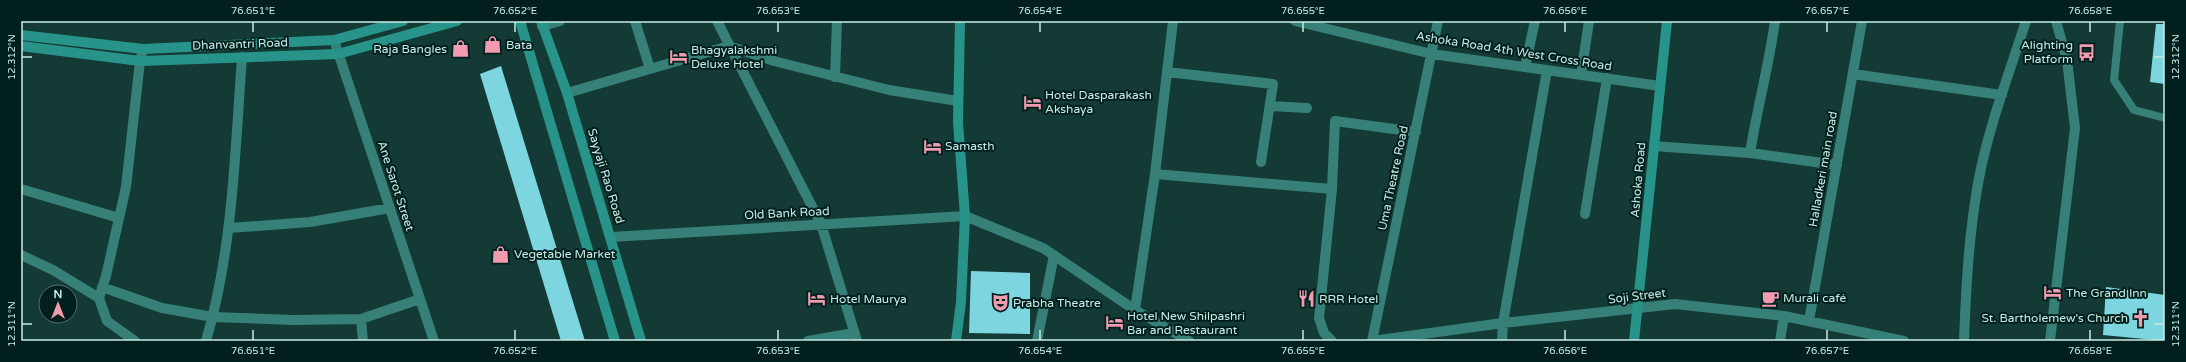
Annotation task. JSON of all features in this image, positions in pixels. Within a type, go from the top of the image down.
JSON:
[{"type":"street","name":"Dhanvantri Road","points":[[21,35],[143,49],[334,40],[403,21]]},
{"type":"street","name":"Dhanvantri Road","points":[[21,46],[140,60],[338,54],[457,21]]},
{"type":"street","points":[[520,21],[615,341]]},
{"type":"street","points":[[542,24],[560,21]]},
{"type":"street","points":[[635,21],[650,69]]},
{"type":"street","points":[[716,21],[821,224],[856,337],[808,341]]},
{"type":"street","points":[[835,77],[837,21]]},
{"type":"street","points":[[956,341],[961,302],[965,216],[958,122],[960,21]]},
{"type":"street","points":[[1135,310],[1155,174],[1173,21]]},
{"type":"street","name":"Ashoka Road 4th West Cross Road","points":[[1295,21],[1432,54],[1660,86]]},
{"type":"street","name":"Uma Theatre Road","points":[[1372,341],[1438,21]]},
{"type":"street","points":[[1525,67],[1535,21]]},
{"type":"street","points":[[1581,75],[1587,21]]},
{"type":"street","name":"Ashoka Road","points":[[1634,341],[1667,21]]},
{"type":"street","points":[[1750,153],[1758,103],[1770,53],[1775,21]]},
{"type":"street","name":"Halladkeri main road","points":[[1809,321],[1862,21]]},
{"type":"street","points":[[1964,341],[1966,280],[1979,178],[2002,95],[2026,21]]},
{"type":"street","points":[[2050,341],[2075,128],[2067,60],[2056,21]]},
{"type":"street","name":"Sayyaji Rao Road","points":[[542,24],[567,92],[641,341]]},
{"type":"street","name":"Ane Sarot Street","points":[[334,40],[434,341]]},
{"type":"street","points":[[567,92],[729,46],[774,61],[889,90],[958,101]]},
{"type":"street","points":[[135,341],[107,321],[99,298],[106,276],[126,187],[140,60],[143,49]]},
{"type":"street","points":[[206,341],[213,317],[229,228],[242,57]]},
{"type":"street","points":[[1502,341],[1503,323],[1547,70]]},
{"type":"street","points":[[1167,72],[1273,84],[1260,162]]},
{"type":"street","points":[[1853,74],[2002,95]]},
{"type":"street","points":[[1585,214],[1607,78]]},
{"type":"street","points":[[1270,106],[1307,108]]},
{"type":"street","points":[[1332,341],[1324,333],[1319,318],[1332,189],[1335,121],[1416,132]]},
{"type":"street","points":[[1654,146],[1750,153],[1837,165]]},
{"type":"street","points":[[1155,174],[1332,189]]},
{"type":"street","points":[[21,189],[119,218]]},
{"type":"street","points":[[229,228],[310,222],[390,208]]},
{"type":"street","points":[[965,216],[1043,248],[1135,310],[1189,341]]},
{"type":"street","name":"Old Bank Road","points":[[611,237],[965,216]]},
{"type":"street","points":[[21,255],[53,270],[99,298]]},
{"type":"street","points":[[1037,341],[1054,255]]},
{"type":"street","points":[[102,287],[162,308],[213,317],[293,320],[361,319],[420,299]]},
{"type":"street","name":"Soji Street","points":[[1372,341],[1503,323],[1638,310],[1658,305],[1675,304],[1784,316],[1904,341]]},
{"type":"street","points":[[1780,341],[1784,316]]},
{"type":"street","points":[[361,319],[363,341]]},
{"type":"lane","points":[[2120,21],[2114,80],[2134,110],[2165,118]]},
{"type":"building","points":[[2156,24],[2165,24],[2165,84],[2150,82]]},
{"type":"building","points":[[501,66],[585,341],[561,341],[480,74]]},
{"type":"building","name":"Prabha Theatre","points":[[971,271],[1030,273],[1030,334],[969,333]]},
{"type":"building","points":[[2106,287],[2165,295],[2165,341],[2103,335]]},
{"type":"place","name":"Bata","points":[[493,45]]},
{"type":"place","name":"Raja Bangles","points":[[460,49]]},
{"type":"place","name":"Alighting Platform","points":[[2086,52]]},
{"type":"place","name":"Bhagyalakshmi Deluxe Hotel","points":[[678,57]]},
{"type":"place","name":"Hotel Dasparakash Akshaya","points":[[1032,102]]},
{"type":"place","name":"Samasth","points":[[932,146]]},
{"type":"place","name":"Vegetable Market","points":[[501,254]]},
{"type":"place","name":"The Grand Inn","points":[[2053,293]]},
{"type":"place","name":"Murali café","points":[[1770,298]]},
{"type":"place","name":"Hotel Maurya","points":[[817,299]]},
{"type":"place","name":"RRR Hotel","points":[[1306,299]]},
{"type":"place","name":"Prabha Theatre","points":[[1000,303]]},
{"type":"place","name":"St. Bartholemew's Church","points":[[2141,318]]},
{"type":"place","name":"Hotel New Shilpashri Bar and Restaurant","points":[[1114,323]]}]
